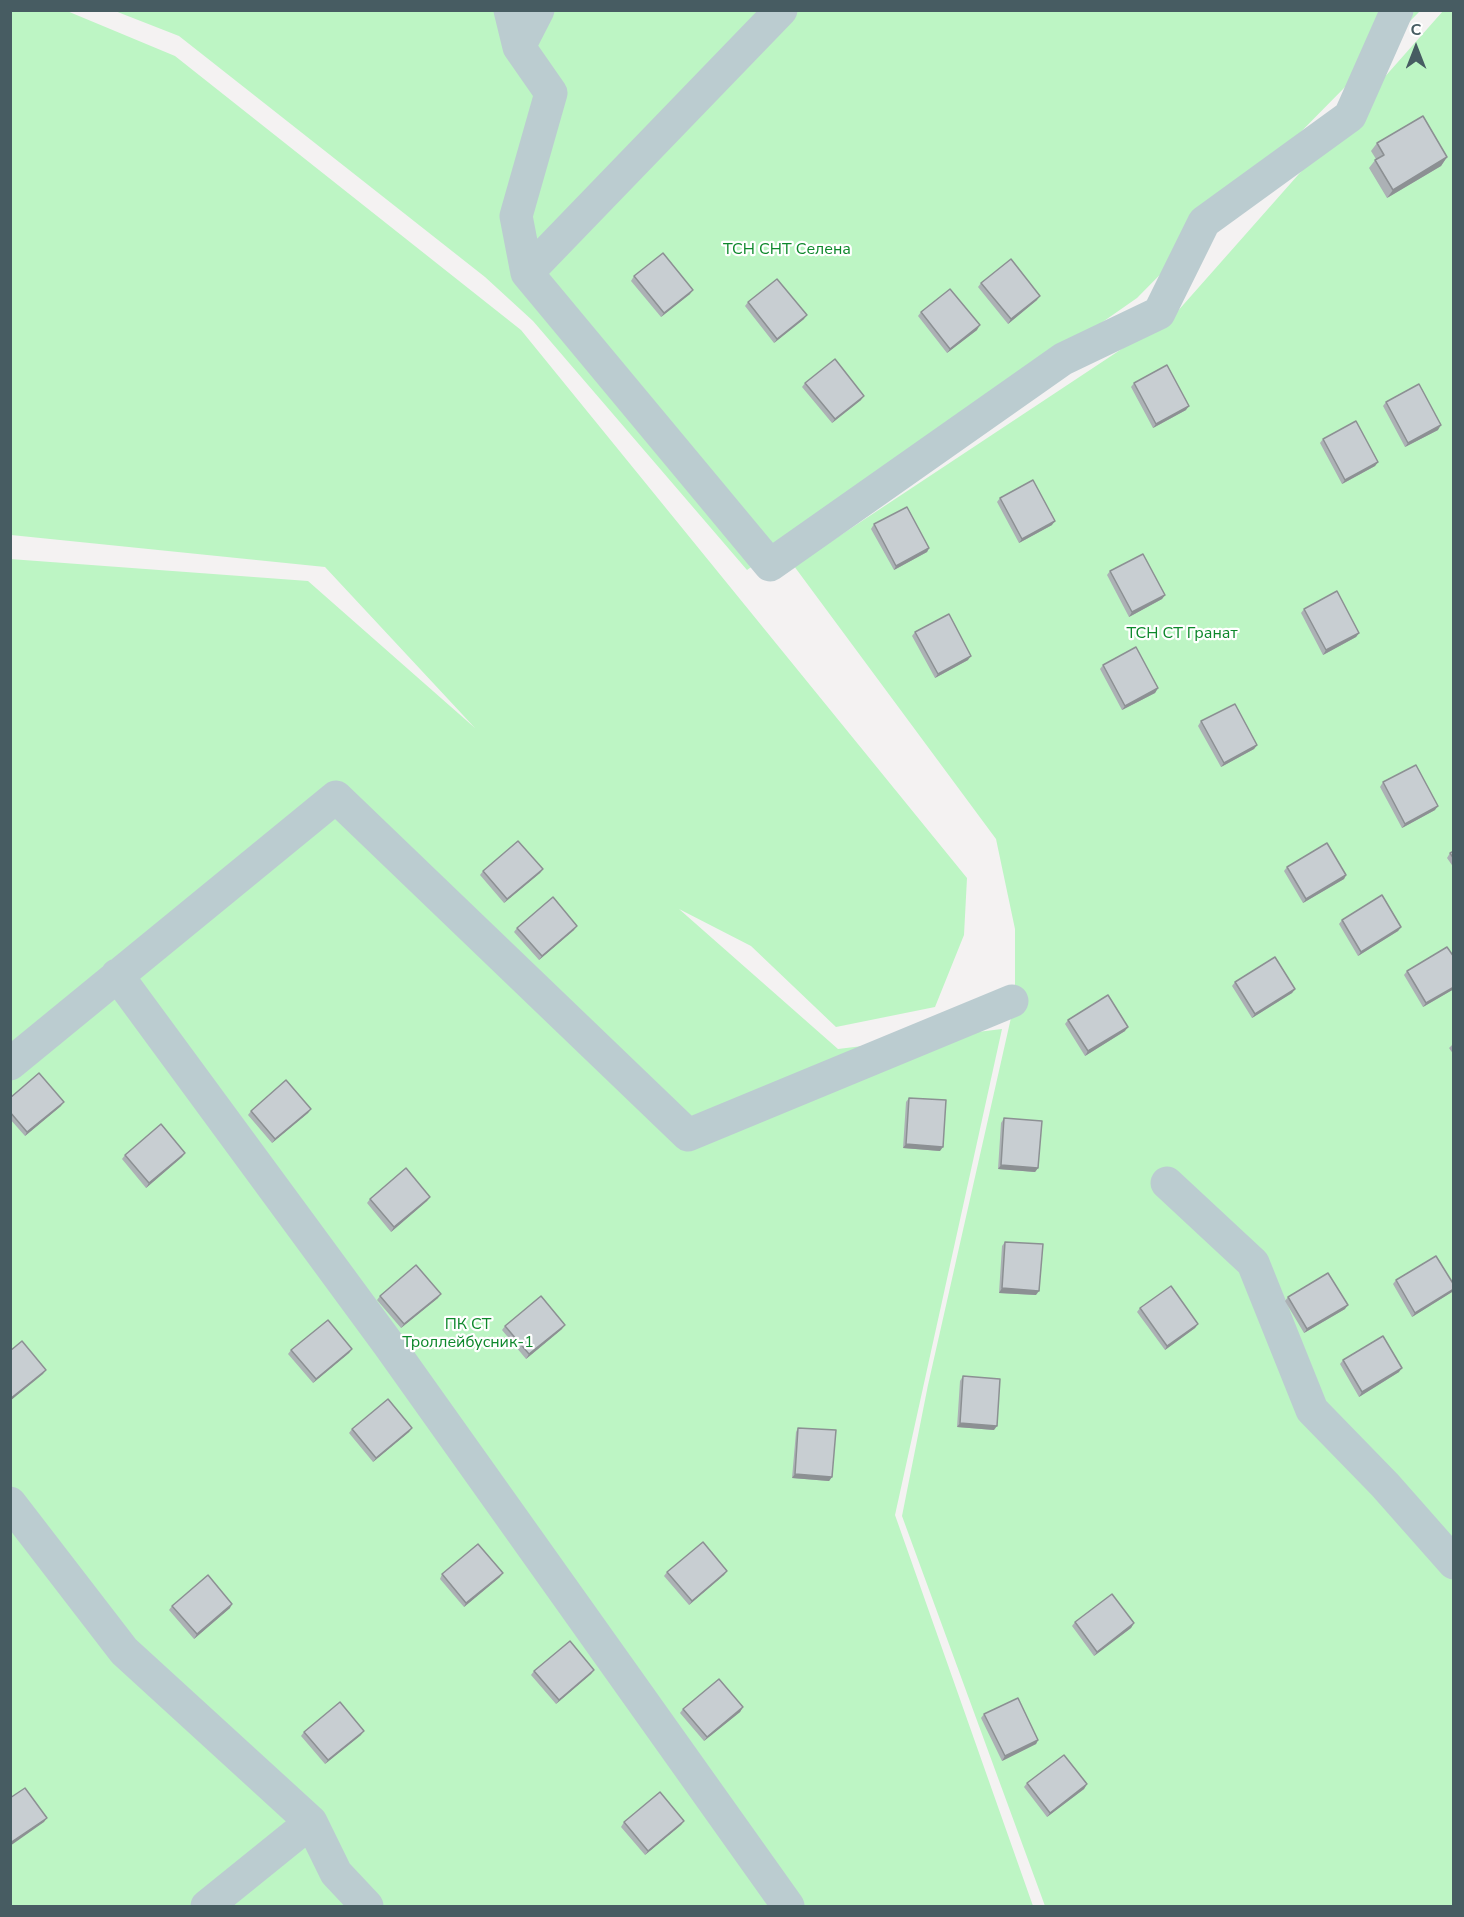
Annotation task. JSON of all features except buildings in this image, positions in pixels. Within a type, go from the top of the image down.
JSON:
[{"type":"lane","points":[[510,10],[519,47],[551,93],[516,216],[527,273],[770,566],[1064,359],[1159,312],[1204,222],[1350,116],[1397,10]]},
{"type":"lane","points":[[519,47],[538,10]]},
{"type":"lane","points":[[527,273],[781,10]]},
{"type":"lane","points":[[10,1064],[336,797],[688,1135],[1011,1001]]},
{"type":"lane","points":[[117,975],[389,1345],[788,1906]]},
{"type":"lane","points":[[1167,1183],[1253,1263],[1312,1410],[1385,1485],[1454,1563]]},
{"type":"lane","points":[[10,1503],[124,1651],[311,1822],[336,1873],[367,1906]]},
{"type":"lane","points":[[207,1906],[311,1822]]},
{"type":"green space","name":"ПК СТ Троллейбусник-1","points":[[11,11],[67,11],[175,56],[521,330],[967,878],[964,935],[935,1007],[836,1027],[751,946],[679,909],[838,1049],[1002,1029],[895,1515],[1033,1906],[11,1906],[10,559],[308,581],[475,728],[325,567],[11,535]]},
{"type":"green space","name":"ТСН СНТ Селена","points":[[115,11],[1420,11],[1137,298],[747,570],[533,321],[485,277],[179,36]]},
{"type":"green space","name":"ТСН СТ Гранат","points":[[1443,11],[1453,11],[1453,1906],[1045,1906],[902,1516],[928,1385],[1015,1000],[1015,929],[996,839],[794,566],[1176,313]]}]
